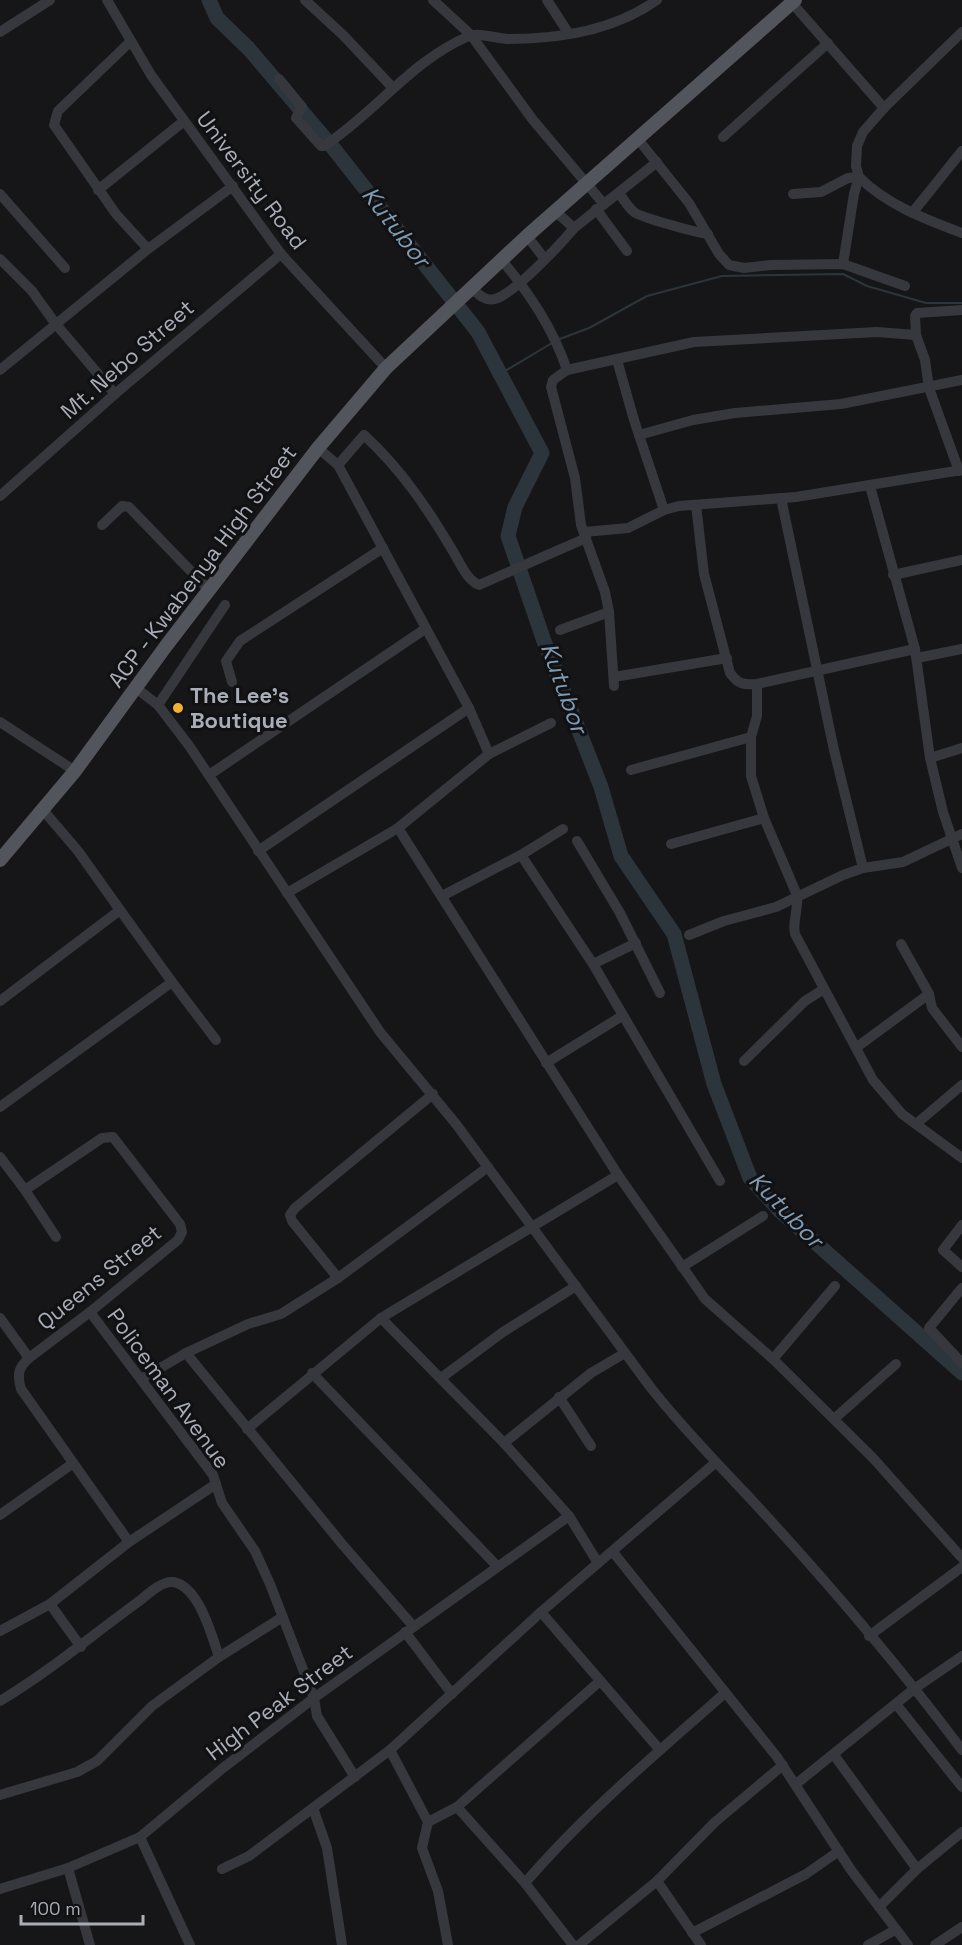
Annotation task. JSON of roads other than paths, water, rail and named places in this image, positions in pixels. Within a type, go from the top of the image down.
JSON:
[{"type":"main road","name":"ACP - Kwabenya High Street","points":[[0,860],[75,771],[318,448],[386,368],[501,259],[794,2]]},
{"type":"street","points":[[0,32],[50,0]]},
{"type":"street","name":"University Road","points":[[107,0],[130,42],[184,121],[281,254],[386,368]]},
{"type":"street","points":[[305,0],[343,35],[393,88]]},
{"type":"street","points":[[433,0],[471,35],[533,120],[586,185],[627,251]]},
{"type":"street","points":[[547,0],[569,34]]},
{"type":"street","points":[[279,79],[302,107],[296,118],[321,146],[328,143],[426,62],[471,35],[498,39],[569,34],[616,21],[652,1]]},
{"type":"street","points":[[794,2],[884,108]]},
{"type":"street","points":[[962,32],[869,124],[857,146],[856,166],[859,177],[871,189],[898,207],[962,233]]},
{"type":"street","points":[[130,42],[57,111],[54,125],[116,214],[148,249]]},
{"type":"street","points":[[723,137],[828,43]]},
{"type":"street","points":[[99,190],[184,121]]},
{"type":"street","points":[[637,138],[689,203],[724,261],[735,267],[843,264],[905,286]]},
{"type":"street","points":[[913,212],[962,151]]},
{"type":"street","points":[[466,292],[486,299],[495,299],[520,282],[599,206],[657,162]]},
{"type":"street","points":[[793,194],[821,192],[848,178],[859,177]]},
{"type":"street","points":[[843,264],[854,194],[859,177]]},
{"type":"street","points":[[0,370],[148,249],[233,186]]},
{"type":"street","points":[[619,193],[634,212],[643,218],[672,224],[686,231],[708,234]]},
{"type":"street","points":[[0,194],[65,268]]},
{"type":"street","points":[[555,211],[574,228]]},
{"type":"street","points":[[527,236],[544,258]]},
{"type":"street","name":"Mt. Nebo Street","points":[[0,496],[115,394],[281,254]]},
{"type":"street","points":[[0,259],[32,291],[55,323],[115,394]]},
{"type":"street","points":[[501,259],[520,282],[560,346],[567,370]]},
{"type":"street","points":[[338,465],[364,435],[391,459],[428,507],[473,583],[479,585],[585,535],[628,528],[664,510],[870,486],[960,470],[929,388],[925,360],[916,335],[915,316],[962,310]]},
{"type":"street","points":[[727,658],[614,682],[609,612],[585,535],[575,478],[551,387],[553,380],[567,370],[617,360],[661,347],[694,342],[878,332],[916,335]]},
{"type":"street","points":[[617,360],[664,510]]},
{"type":"street","points":[[639,435],[693,420],[735,413],[841,404],[962,380]]},
{"type":"street","points":[[318,448],[338,465],[424,629],[469,708],[489,754]]},
{"type":"street","points":[[870,486],[916,653],[930,758],[951,838],[962,868]]},
{"type":"street","points":[[781,498],[819,669],[834,750],[863,868]]},
{"type":"street","points":[[696,505],[704,574],[730,673],[735,681],[742,685],[757,684],[819,669],[916,653],[962,649]]},
{"type":"street","points":[[102,525],[122,506],[129,507],[209,590]]},
{"type":"street","points":[[232,682],[226,661],[240,641],[383,548]]},
{"type":"street","points":[[893,575],[962,560]]},
{"type":"street","points":[[158,705],[225,605]]},
{"type":"street","points":[[560,630],[609,612]]},
{"type":"street","points":[[208,775],[424,629]]},
{"type":"street","points":[[757,684],[756,716],[751,737],[751,776],[764,818],[797,896],[798,904],[793,924],[795,934],[882,1093],[916,1124],[962,1158]]},
{"type":"street","points":[[136,688],[158,705],[208,775],[380,1032],[433,1094],[684,1430],[747,1496],[869,1636],[962,1750]]},
{"type":"street","points":[[258,851],[469,708]]},
{"type":"street","points":[[0,722],[75,771]]},
{"type":"street","points":[[287,893],[398,828],[489,754],[551,723]]},
{"type":"street","points":[[631,770],[751,737]]},
{"type":"street","points":[[930,758],[962,748]]},
{"type":"street","points":[[43,810],[78,851],[216,1040]]},
{"type":"street","points":[[671,844],[764,818]]},
{"type":"street","points":[[398,828],[618,1175],[705,1299],[773,1359],[834,1419],[897,1484],[962,1558]]},
{"type":"street","points":[[442,896],[521,855],[563,829]]},
{"type":"street","points":[[689,935],[724,921],[770,910],[863,868],[903,862],[962,834]]},
{"type":"street","points":[[577,841],[636,943],[660,993]]},
{"type":"street","points":[[521,855],[593,964],[720,1181]]},
{"type":"street","points":[[0,1001],[120,910]]},
{"type":"street","points":[[593,964],[636,943]]},
{"type":"street","points":[[901,944],[929,994],[932,1008],[962,1047]]},
{"type":"street","points":[[0,1107],[172,982]]},
{"type":"street","points":[[744,1060],[805,1001],[824,989]]},
{"type":"street","points":[[857,1047],[929,994]]},
{"type":"street","points":[[546,1063],[622,1016]]},
{"type":"street","points":[[916,1124],[962,1085]]},
{"type":"street","points":[[338,1278],[292,1221],[290,1215],[295,1208],[433,1094]]},
{"type":"street","name":"Queens Street","points":[[25,1190],[102,1138],[113,1137],[180,1224],[182,1232],[178,1240],[90,1312],[29,1358]]},
{"type":"street","points":[[0,1157],[56,1237]]},
{"type":"street","points":[[141,1379],[186,1353],[248,1324],[281,1314],[338,1278],[488,1167]]},
{"type":"street","points":[[247,1429],[381,1318],[618,1175]]},
{"type":"street","points":[[682,1266],[763,1215]]},
{"type":"street","points":[[962,1225],[943,1250],[962,1267]]},
{"type":"street","points":[[441,1378],[503,1332],[576,1286]]},
{"type":"street","points":[[773,1359],[836,1286]]},
{"type":"street","points":[[962,1288],[929,1328],[962,1363]]},
{"type":"street","name":"Policeman Avenue","points":[[90,1312],[207,1466],[222,1503],[255,1551],[270,1584],[281,1618],[314,1698],[317,1716],[355,1777]]},
{"type":"street","points":[[0,1317],[29,1358],[21,1366],[17,1376],[21,1389],[129,1542]]},
{"type":"street","points":[[381,1318],[504,1443],[568,1516],[598,1563]]},
{"type":"street","points":[[186,1353],[409,1629],[452,1694]]},
{"type":"street","points":[[504,1443],[591,1373],[625,1353]]},
{"type":"street","points":[[834,1419],[896,1364]]},
{"type":"street","points":[[312,1373],[497,1566]]},
{"type":"street","points":[[559,1397],[591,1446]]},
{"type":"street","points":[[222,1869],[249,1856],[390,1750],[541,1612],[715,1463]]},
{"type":"street","points":[[0,1515],[72,1464]]},
{"type":"street","points":[[0,1631],[50,1604],[129,1542],[216,1484]]},
{"type":"street","name":"High Peak Street","points":[[0,1890],[68,1868],[140,1838],[223,1768],[314,1698],[568,1516]]},
{"type":"street","points":[[613,1552],[783,1765],[839,1851],[908,1945]]},
{"type":"street","points":[[869,1636],[962,1567]]},
{"type":"street","points":[[0,1701],[43,1675],[161,1584],[170,1582],[180,1584],[191,1593],[209,1626],[219,1658]]},
{"type":"street","points":[[50,1604],[81,1647]]},
{"type":"street","points":[[541,1612],[660,1750]]},
{"type":"street","points":[[0,1795],[77,1772],[97,1761],[152,1706],[219,1658],[281,1618]]},
{"type":"street","points":[[796,1784],[914,1689],[962,1656]]},
{"type":"street","points":[[428,1822],[457,1807],[600,1681]]},
{"type":"street","points":[[525,1882],[660,1750],[726,1693]]},
{"type":"street","points":[[896,1704],[962,1788]]},
{"type":"street","points":[[390,1750],[428,1822],[422,1848],[438,1891],[448,1945]]},
{"type":"street","points":[[834,1755],[917,1869]]},
{"type":"street","points":[[579,1945],[657,1881],[715,1822],[783,1765]]},
{"type":"street","points":[[457,1807],[525,1882],[573,1945]]},
{"type":"street","points":[[313,1808],[327,1848],[342,1945]]},
{"type":"street","points":[[879,1907],[917,1869],[962,1833]]},
{"type":"street","points":[[140,1838],[190,1945]]},
{"type":"street","points":[[692,1933],[806,1874],[839,1851]]},
{"type":"street","points":[[68,1868],[90,1945]]},
{"type":"street","points":[[657,1881],[701,1945]]},
{"type":"street","points":[[935,1945],[962,1927]]},
{"type":"street","points":[[868,1945],[895,1930]]},
{"type":"waterway","name":"Kutubor","points":[[209,0],[217,18],[249,49],[334,149],[478,332],[542,453],[515,507],[508,536],[544,641],[601,787],[621,856],[674,934],[714,1084],[750,1178],[780,1211],[962,1373]]},
{"type":"waterway","points":[[557,340],[589,328],[647,296],[722,276],[843,274],[867,286],[926,303],[962,303]]},
{"type":"waterway","points":[[500,374],[552,343]]},
{"type":"place","name":"The Lee's Boutique","points":[[178,708]]}]
